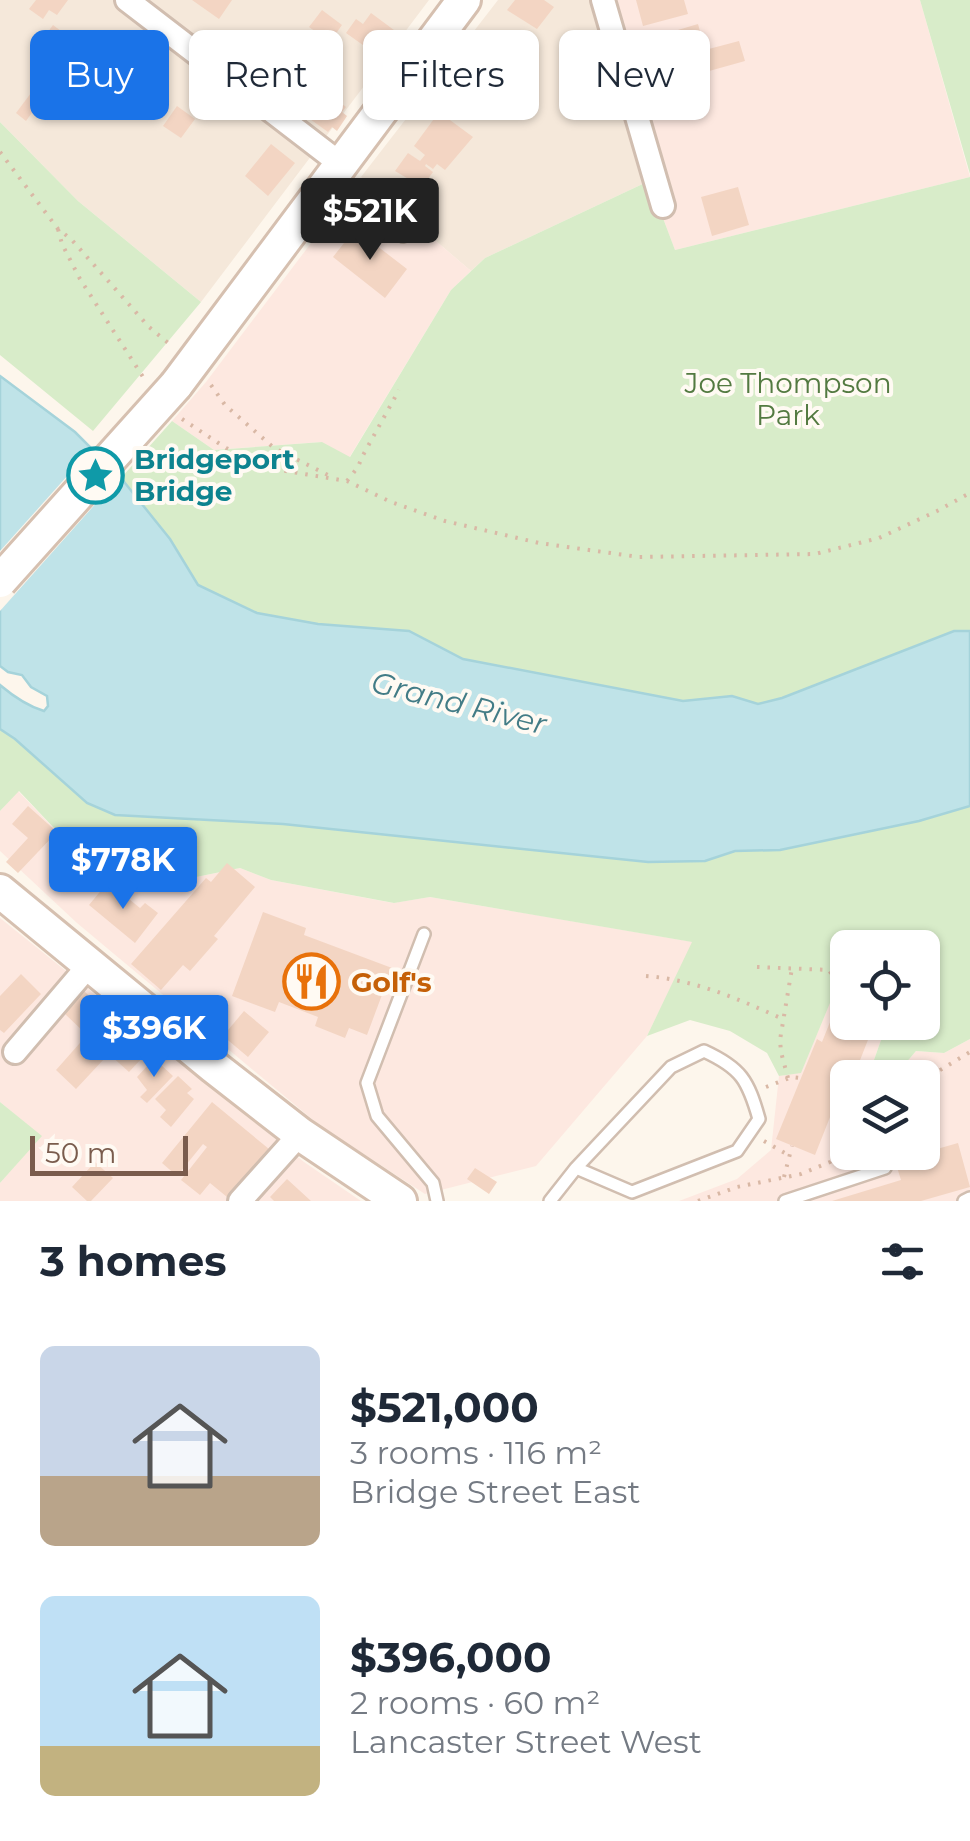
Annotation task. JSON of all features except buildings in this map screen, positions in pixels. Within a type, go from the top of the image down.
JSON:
[{"type":"main road","points":[[0,581],[176,382],[464,0]]},
{"type":"main road","points":[[0,891],[214,1068],[300,1134],[400,1201]]},
{"type":"street","points":[[126,0],[335,173]]},
{"type":"street","points":[[603,0],[663,206]]},
{"type":"street","points":[[15,1052],[90,964]]},
{"type":"street","points":[[240,1201],[300,1134]]},
{"type":"lane","points":[[335,173],[403,236]]},
{"type":"lane","points":[[424,934],[367,1083],[377,1116],[433,1183],[437,1201]]},
{"type":"lane","points":[[550,1201],[576,1168],[671,1067],[704,1052],[728,1062],[750,1089],[758,1119],[737,1151],[632,1192],[576,1168]]},
{"type":"lane","points":[[785,1201],[879,1170]]},
{"type":"path","points":[[0,152],[58,229],[71,238],[149,326],[176,382]]},
{"type":"path","points":[[58,229],[80,279],[176,382],[226,448],[286,471],[347,481],[445,521],[539,543],[639,556],[815,554],[879,538],[970,493]]},
{"type":"path","points":[[176,382],[217,391],[225,406],[274,448],[332,477]]},
{"type":"path","points":[[347,481],[399,390]]},
{"type":"path","points":[[757,967],[830,972]]},
{"type":"path","points":[[788,1078],[780,1052],[792,968]]},
{"type":"path","points":[[646,976],[714,989],[783,1019]]},
{"type":"path","points":[[940,1070],[970,1052]]},
{"type":"path","points":[[766,1086],[801,1078]]},
{"type":"path","points":[[762,1140],[790,1156]]},
{"type":"path","points":[[784,1177],[792,1146]]},
{"type":"path","points":[[698,1201],[737,1187],[801,1174],[830,1162]]},
{"type":"shaded area","points":[[0,0],[429,0],[406,30],[363,30],[363,87],[343,114],[343,30],[189,30],[189,120],[338,120],[201,302],[78,201],[0,122]]},
{"type":"shaded area","points":[[498,0],[594,0],[603,30],[559,30],[559,120],[630,120],[649,181],[485,258],[471,271],[361,177],[405,120],[539,120],[539,30],[475,30]]},
{"type":"shaded area","points":[[594,0],[920,0],[970,177],[675,250],[630,120],[710,120],[710,30],[603,30]]},
{"type":"shaded area","points":[[361,177],[471,271],[451,290],[349,458],[321,442],[214,450],[172,421]]},
{"type":"shaded area","points":[[18,791],[71,846],[167,883],[240,868],[271,880],[393,903],[430,897],[693,942],[647,1036],[536,1166],[425,1194],[319,1125],[77,923],[0,851],[0,811]]},
{"type":"shaded area","points":[[0,918],[304,1162],[361,1201],[0,1201],[0,1183],[41,1136],[0,1102]]},
{"type":"shaded area","points":[[830,1003],[830,1040],[881,1040],[874,1060],[830,1060],[830,1170],[940,1170],[940,1060],[908,1060],[916,1051],[944,1053],[970,1039],[970,1201],[679,1201],[737,1179],[771,1150],[779,1076],[801,1072]]},
{"type":"green space","points":[[920,0],[970,0],[970,174]]},
{"type":"green space","points":[[0,122],[78,201],[201,302],[93,431],[0,355]]},
{"type":"green space","name":"Joe Thompson Park","points":[[970,177],[970,631],[953,631],[782,698],[758,704],[732,696],[683,701],[463,659],[409,631],[318,624],[257,613],[198,585],[170,539],[121,478],[172,421],[214,450],[322,442],[350,457],[451,290],[485,258],[649,181],[675,250]]},
{"type":"green space","points":[[0,729],[115,815],[283,824],[648,862],[705,861],[735,851],[780,850],[919,821],[970,806],[970,1039],[944,1053],[916,1051],[908,1060],[874,1060],[881,1040],[940,1040],[940,930],[830,930],[830,1003],[801,1073],[779,1076],[767,1053],[730,1031],[690,1020],[647,1036],[692,942],[430,897],[394,903],[271,880],[240,868],[167,883],[122,881],[71,846],[19,791],[0,811]]},
{"type":"green space","points":[[0,1102],[42,1136],[0,1183]]},
{"type":"water","name":"Grand River","points":[[0,376],[75,432],[121,478],[170,539],[198,585],[257,613],[318,624],[409,631],[463,659],[683,701],[732,696],[758,704],[954,631],[970,631],[970,806],[919,821],[780,850],[735,851],[705,861],[648,862],[283,824],[115,815],[87,803],[0,729],[0,685],[32,706],[44,711],[48,706],[47,696],[31,687],[22,675],[0,666]]},
{"type":"pier","name":"Bridgeport Bridge","points":[[95,445],[123,473],[0,611],[0,551]]},
{"type":"place","name":"Bridgeport Bridge","points":[[95,475]]},
{"type":"place","name":"Golf's","points":[[312,982]]}]
